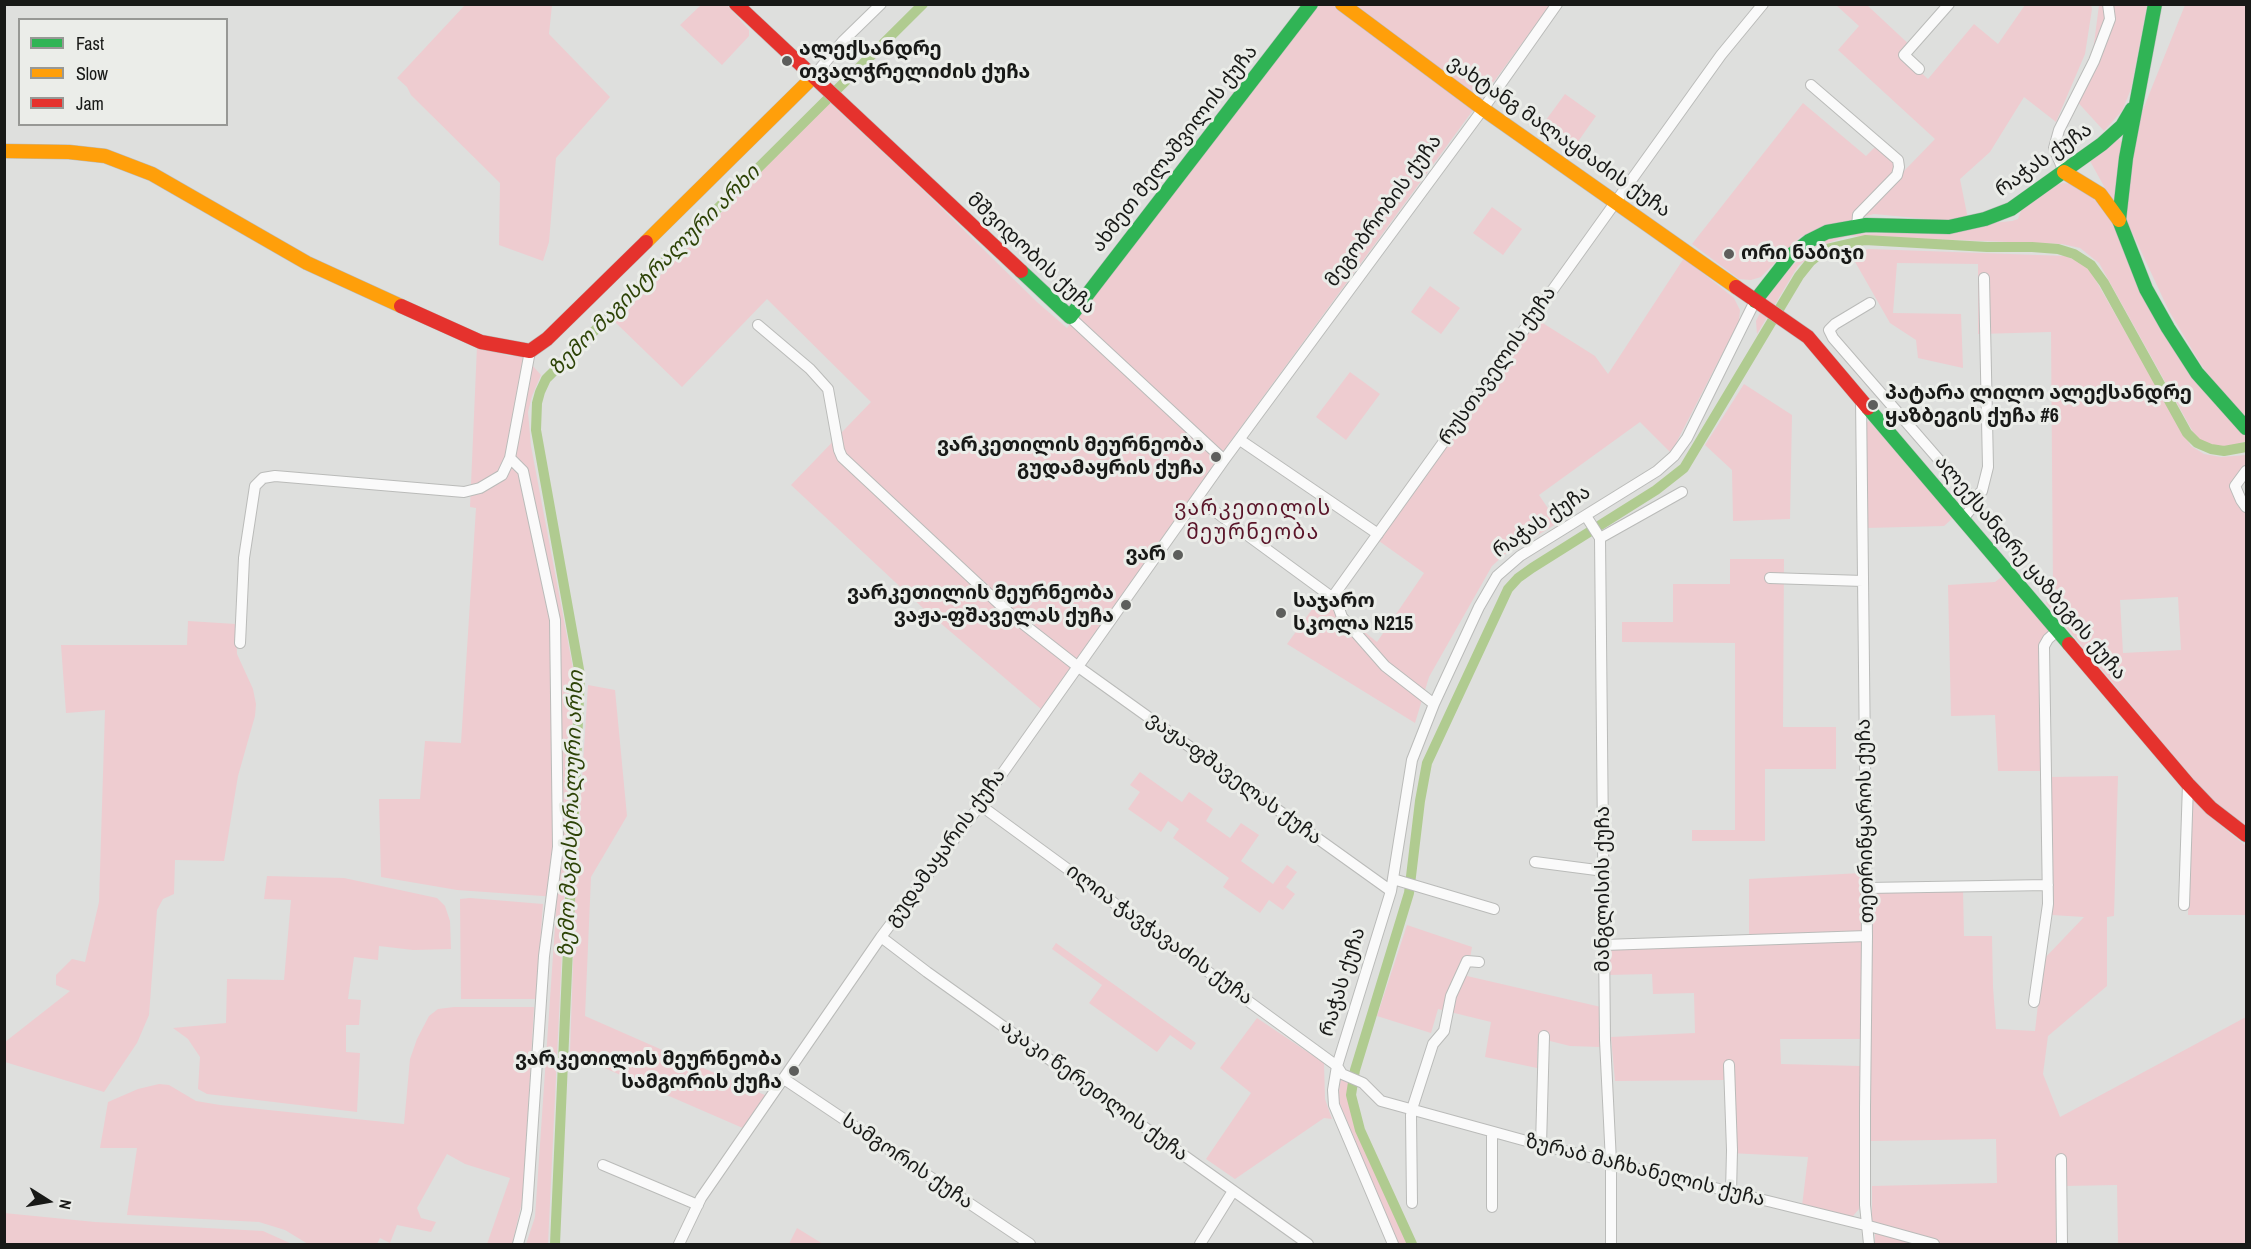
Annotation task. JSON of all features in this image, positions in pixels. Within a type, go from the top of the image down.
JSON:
[{"type":"street","name":"მშვიდობის ქუჩა","points":[[736,4],[838,102],[1224,460]]},
{"type":"street","points":[[240,643],[244,558],[255,486],[263,478],[275,476],[464,492],[480,488],[502,475],[510,458],[530,351],[547,339],[817,81],[843,42],[881,4]]},
{"type":"street","name":"ახმეთ მელაშვილის ქუჩა","points":[[1071,316],[1311,4]]},
{"type":"street","name":"ვახტანგ მალაყმაძის ქუჩა","points":[[1342,4],[1484,109],[1788,322]]},
{"type":"street","name":"მეგობრობის ქუჩა","points":[[1224,460],[1484,109],[1557,4]]},
{"type":"street","name":"რუსთაველის ქუჩა","points":[[1334,595],[1721,56],[1764,4]]},
{"type":"street","points":[[1919,69],[1904,54],[1949,4]]},
{"type":"street","points":[[2108,4],[2110,19],[2094,61],[2059,130],[2054,148],[2064,172],[2100,194],[2119,220],[2145,289],[2168,328],[2197,373],[2247,428]]},
{"type":"street","points":[[2119,220],[2126,158],[2155,4]]},
{"type":"street","points":[[1811,85],[1898,160],[1897,175],[1858,215],[1857,226]]},
{"type":"street","name":"რაჭას ქუჩა","points":[[1393,1245],[1334,1105],[1333,1090],[1391,891],[1412,760],[1434,704],[1479,607],[1497,576],[1520,556],[1588,519],[1657,471],[1674,456],[1687,438],[1759,303],[1791,255],[1809,241],[1827,232],[1857,226],[1949,227],[1985,219],[2012,209],[2102,144],[2122,126],[2136,103]]},
{"type":"street","points":[[4,152],[69,152],[105,156],[152,174],[307,263],[481,342],[530,351]]},
{"type":"street","points":[[1964,519],[1970,510],[1972,499],[1982,491],[1988,467],[1984,278]]},
{"type":"street","points":[[1870,303],[1835,324],[1829,330],[1833,338],[1972,499]]},
{"type":"street","name":"ალექსანდრე ყაზბეგის ქუჩა","points":[[1788,322],[1808,337],[1861,398],[2188,784],[2211,808],[2247,835]]},
{"type":"street","name":"ვაჟა-ფშაველას ქუჩა","points":[[758,325],[810,369],[828,389],[842,457],[1008,612],[1077,666],[1391,891]]},
{"type":"street","name":"თეთრიწყაროს ქუჩა","points":[[1861,398],[1867,888],[1865,1108],[1866,1205],[1869,1245]]},
{"type":"street","points":[[1240,440],[1378,534]]},
{"type":"street","points":[[510,458],[523,471],[555,620],[558,847],[544,956],[528,1210],[518,1245]]},
{"type":"street","name":"გუდამაყარის ქუჩა","points":[[679,1245],[698,1205],[881,937],[980,805],[1224,460]]},
{"type":"street","points":[[2247,471],[2235,486],[2247,507]]},
{"type":"street","points":[[1588,519],[1599,536],[1682,492]]},
{"type":"street","points":[[1198,499],[1329,595],[1334,595],[1342,617],[1385,666],[1434,704]]},
{"type":"street","name":"მანგლისის ქუჩა","points":[[1599,536],[1605,1040],[1611,1162],[1611,1245]]},
{"type":"street","points":[[1770,578],[1863,581]]},
{"type":"street","points":[[2034,1002],[2048,904],[2044,646],[2057,630]]},
{"type":"street","points":[[2184,905],[2188,784]]},
{"type":"street","name":"ილია ჭავჭავაძის ქუჩა","points":[[980,805],[1340,1070],[1363,1083]]},
{"type":"street","points":[[1535,862],[1604,871]]},
{"type":"street","points":[[1393,879],[1494,909]]},
{"type":"street","points":[[1867,888],[2048,885]]},
{"type":"street","points":[[1604,945],[1867,936]]},
{"type":"street","name":"აკაკი წერეთლის ქუჩა","points":[[881,937],[1308,1245]]},
{"type":"street","points":[[1412,1203],[1412,1109],[1432,1044],[1444,1030],[1451,996],[1467,961],[1479,962]]},
{"type":"street","points":[[1541,1145],[1544,1036]]},
{"type":"street","points":[[1730,1065],[1731,1192]]},
{"type":"street","name":"სამგორის ქუჩა","points":[[784,1079],[1030,1245]]},
{"type":"street","name":"ზურაბ მაჩხანელის ქუჩა","points":[[1363,1083],[1381,1101],[1541,1145],[1869,1226],[1934,1245]]},
{"type":"street","points":[[1492,1132],[1492,1207]]},
{"type":"street","points":[[2061,1159],[2062,1245]]},
{"type":"street","points":[[603,1165],[698,1205]]},
{"type":"street","points":[[1200,1245],[1233,1191]]},
{"type":"shaded area","points":[[465,5],[552,5],[549,34],[610,97],[556,158],[549,242],[543,261],[499,245],[500,183],[411,95],[407,87],[397,78]]},
{"type":"shaded area","points":[[701,5],[727,5],[749,30],[749,36],[722,65],[680,25]]},
{"type":"shaded area","points":[[1317,5],[1550,5],[1224,450],[1041,709],[924,609],[791,485],[871,402],[767,299],[682,387],[615,322],[829,102],[1037,302],[1067,328]]},
{"type":"shaded area","points":[[1836,5],[1867,5],[1914,49],[1904,57],[1928,79],[1974,24],[1998,44],[2025,5],[2091,5],[2092,9],[2085,54],[2056,122],[2024,97],[1990,152],[1960,179],[1968,219],[1948,221],[1874,214],[1822,227],[1800,237],[1761,277],[1751,280],[1739,279],[1692,244],[1803,103],[1866,156],[1876,146],[1904,171],[1935,139],[1838,50],[1859,26]]},
{"type":"shaded area","points":[[2099,5],[2147,5],[2131,89],[2122,111],[2104,131],[2073,97],[2092,59]]},
{"type":"shaded area","points":[[2185,5],[2246,5],[2246,418],[2219,389],[2200,363],[2169,311],[2124,215],[2133,145],[2142,112]]},
{"type":"shaded area","points":[[1565,94],[1596,116],[1577,143],[1546,120]]},
{"type":"shaded area","points":[[2117,138],[2123,142],[2117,202],[2111,199],[2090,161]]},
{"type":"shaded area","points":[[2063,183],[2071,184],[2089,193],[2110,218],[2193,377],[2246,437],[2246,441],[2231,447],[2219,447],[2200,440],[2193,432],[2099,263],[2080,248],[2062,244],[1848,236],[1825,244],[1798,266],[1757,334],[1756,321],[1769,295],[1792,266],[1828,238],[1848,234],[1890,233],[2012,221],[2018,219],[2023,206],[2053,186]]},
{"type":"shaded area","points":[[1492,207],[1522,229],[1503,255],[1473,233]]},
{"type":"shaded area","points":[[1869,249],[2066,256],[2085,265],[2191,446],[2204,454],[2221,457],[2246,455],[2246,466],[2242,468],[2230,487],[2236,501],[2246,513],[2246,830],[2206,795],[2046,603],[2053,590],[2051,332],[1978,334],[1978,264],[1897,263],[1893,313],[1961,314],[1963,368],[1918,358],[1916,340],[1890,323],[1850,253]],"holes":[[[2178,597],[2181,650],[2123,653],[2120,600]]]},
{"type":"shaded area","points":[[1684,258],[1734,298],[1740,310],[1739,321],[1671,453],[1640,422],[1539,495],[1558,523],[1504,555],[1492,566],[1429,677],[1415,723],[1287,644],[1321,597],[1377,642],[1424,573],[1379,541],[1538,320],[1595,356],[1608,374]]},
{"type":"shaded area","points":[[1430,286],[1460,308],[1441,334],[1411,312]]},
{"type":"shaded area","points":[[477,346],[509,356],[523,355],[541,375],[528,412],[531,446],[575,679],[548,1244],[526,1244],[535,1217],[557,897],[457,890],[381,877],[379,799],[420,799],[425,741],[461,743],[476,508],[470,507]]},
{"type":"shaded area","points":[[1350,372],[1380,394],[1346,440],[1316,417]]},
{"type":"shaded area","points":[[1744,384],[1792,415],[1790,519],[1733,521],[1732,470],[1705,445]]},
{"type":"shaded area","points":[[1869,421],[1954,517],[1944,526],[1866,528],[1866,423]]},
{"type":"shaded area","points":[[1730,559],[1784,559],[1783,727],[1836,727],[1836,769],[1765,769],[1765,841],[1692,841],[1692,830],[1735,830],[1735,643],[1622,642],[1622,622],[1673,622],[1673,584],[1730,584]]},
{"type":"shaded area","points":[[2003,576],[2050,630],[2042,771],[1998,771],[1995,715],[1951,716],[1948,585],[1995,582]]},
{"type":"shaded area","points":[[188,621],[236,624],[237,654],[253,689],[256,704],[255,716],[238,776],[224,861],[175,860],[174,894],[163,899],[157,910],[149,1015],[137,1043],[104,1092],[5,1062],[5,1042],[70,991],[56,985],[56,975],[72,959],[85,962],[99,902],[105,710],[66,713],[61,645],[187,645]]},
{"type":"shaded area","points":[[588,685],[615,690],[627,816],[591,877],[585,1016],[767,1096],[745,1129],[570,1053],[576,875]]},
{"type":"shaded area","points":[[1140,772],[1182,802],[1189,792],[1213,809],[1206,821],[1230,838],[1241,823],[1259,835],[1241,861],[1273,884],[1287,865],[1297,872],[1286,887],[1295,894],[1283,910],[1269,900],[1260,913],[1223,887],[1229,878],[1173,838],[1179,829],[1168,821],[1161,832],[1128,809],[1140,792],[1130,785]]},
{"type":"shaded area","points":[[2118,776],[2114,916],[2107,917],[2107,986],[2048,1036],[2043,1074],[2060,1117],[2246,1017],[2246,1244],[2118,1244],[2117,1185],[2064,1186],[2066,1244],[1944,1244],[1872,1224],[1872,1186],[1997,1183],[1996,1139],[1871,1141],[1871,891],[1963,890],[1964,936],[1992,936],[1996,1029],[2035,1031],[2043,960],[2084,917],[2052,915],[2050,777]]},
{"type":"shaded area","points":[[2191,796],[2208,815],[2246,846],[2246,915],[2188,915]]},
{"type":"shaded area","points":[[1861,873],[1861,1039],[1780,1039],[1781,1064],[1860,1066],[1859,1209],[1853,1216],[1839,1217],[1802,1206],[1808,1157],[1730,1153],[1726,1080],[1615,1081],[1611,1037],[1695,1033],[1694,993],[1653,994],[1652,974],[1608,975],[1609,940],[1749,935],[1749,879]]},
{"type":"shaded area","points":[[267,876],[344,878],[437,898],[445,906],[450,921],[451,949],[413,950],[379,946],[378,960],[354,957],[348,999],[361,1000],[359,1025],[346,1025],[346,1052],[360,1053],[357,1112],[207,1094],[198,1089],[200,1057],[188,1039],[173,1028],[226,1023],[227,979],[284,980],[291,900],[264,899]]},
{"type":"shaded area","points":[[460,899],[543,904],[536,999],[461,999]]},
{"type":"shaded area","points":[[1407,925],[1472,947],[1467,976],[1601,1007],[1600,1047],[1570,1046],[1538,1038],[1537,1068],[1485,1057],[1491,1022],[1438,1009],[1431,1033],[1377,1016]]},
{"type":"shaded area","points":[[1056,943],[1196,1043],[1191,1050],[1170,1035],[1157,1052],[1089,1003],[1102,985],[1052,949]]},
{"type":"shaded area","points":[[534,1007],[523,1198],[512,1244],[487,1244],[510,1178],[465,1164],[447,1154],[417,1208],[421,1218],[436,1222],[431,1232],[397,1225],[390,1243],[380,1238],[377,1244],[308,1244],[285,1230],[259,1222],[127,1215],[137,1148],[100,1148],[108,1102],[138,1089],[159,1084],[169,1085],[196,1101],[220,1105],[404,1124],[410,1059],[417,1039],[429,1016],[438,1009]]},
{"type":"shaded area","points":[[1257,1018],[1324,1063],[1325,1099],[1332,1119],[1324,1118],[1235,1179],[1206,1159],[1251,1093],[1220,1068]]},
{"type":"shaded area","points":[[1341,1078],[1348,1082],[1348,1101],[1360,1137],[1408,1244],[1399,1244],[1338,1099]]},
{"type":"shaded area","points":[[4,1213],[95,1222],[263,1231],[292,1244],[5,1244]]},
{"type":"shaded area","points":[[797,1228],[823,1244],[789,1244]]},
{"type":"shaded area","points":[[1875,1234],[1879,1234],[1917,1244],[1875,1244]]},
{"type":"waterway","name":"ზემო მაგისტრალური არხი","points":[[555,1244],[580,675],[536,430],[537,403],[540,392],[546,379],[923,4]]},
{"type":"waterway","points":[[1412,1244],[1360,1130],[1351,1095],[1355,1070],[1409,893],[1427,763],[1508,589],[1532,568],[1656,490],[1684,468],[1799,276],[1811,261],[1826,249],[1865,240],[1987,247],[2032,247],[2058,249],[2074,254],[2091,265],[2104,283],[2187,433],[2197,443],[2211,449],[2224,451],[2246,447]]},
{"type":"traffic: fast","points":[[1021,271],[1070,317],[1311,4]]},
{"type":"traffic: fast","points":[[2155,4],[2126,158],[2119,220],[2146,289],[2168,328],[2197,373],[2246,428]]},
{"type":"traffic: fast","points":[[1755,301],[1791,255],[1809,241],[1827,232],[1866,225],[1949,227],[1985,219],[2011,209],[2102,144],[2122,126],[2132,109]]},
{"type":"traffic: fast","points":[[1868,408],[2069,644]]},
{"type":"traffic: slow","points":[[1342,4],[1483,109],[1736,287]]},
{"type":"traffic: slow","points":[[646,242],[813,77]]},
{"type":"traffic: slow","points":[[4,151],[69,152],[105,156],[152,174],[307,263],[401,306]]},
{"type":"traffic: slow","points":[[2064,172],[2100,194],[2119,220]]},
{"type":"traffic: jam","points":[[736,4],[1021,271]]},
{"type":"traffic: jam","points":[[401,306],[481,342],[530,351],[547,339],[646,242]]},
{"type":"traffic: jam","points":[[1736,287],[1808,337],[1868,408]]},
{"type":"traffic: jam","points":[[2069,644],[2188,784],[2211,808],[2246,835]]},
{"type":"place","name":"ალექსანდრე თვალჭრელიძის ქუჩა","points":[[787,61]]},
{"type":"place","name":"ორი ნაბიჯი","points":[[1729,254]]},
{"type":"place","name":"პატარა ლილო ალექსანდრე ყაზბეგის ქუჩა #6","points":[[1873,405]]},
{"type":"place","name":"ვარკეთილის მეურნეობა გუდამაყრის ქუჩა","points":[[1216,457]]},
{"type":"place","name":"ვარ","points":[[1178,555]]},
{"type":"place","name":"ვარკეთილის მეურნეობა ვაჟა-ფშაველას ქუჩა","points":[[1126,605]]},
{"type":"place","name":"საჯარო სკოლა N215","points":[[1281,613]]},
{"type":"place","name":"ვარკეთილის მეურნეობა სამგორის ქუჩა","points":[[794,1071]]},
{"type":"district","name":"ვარკეთილის მეურნეობა","points":[[1253,521]]}]
